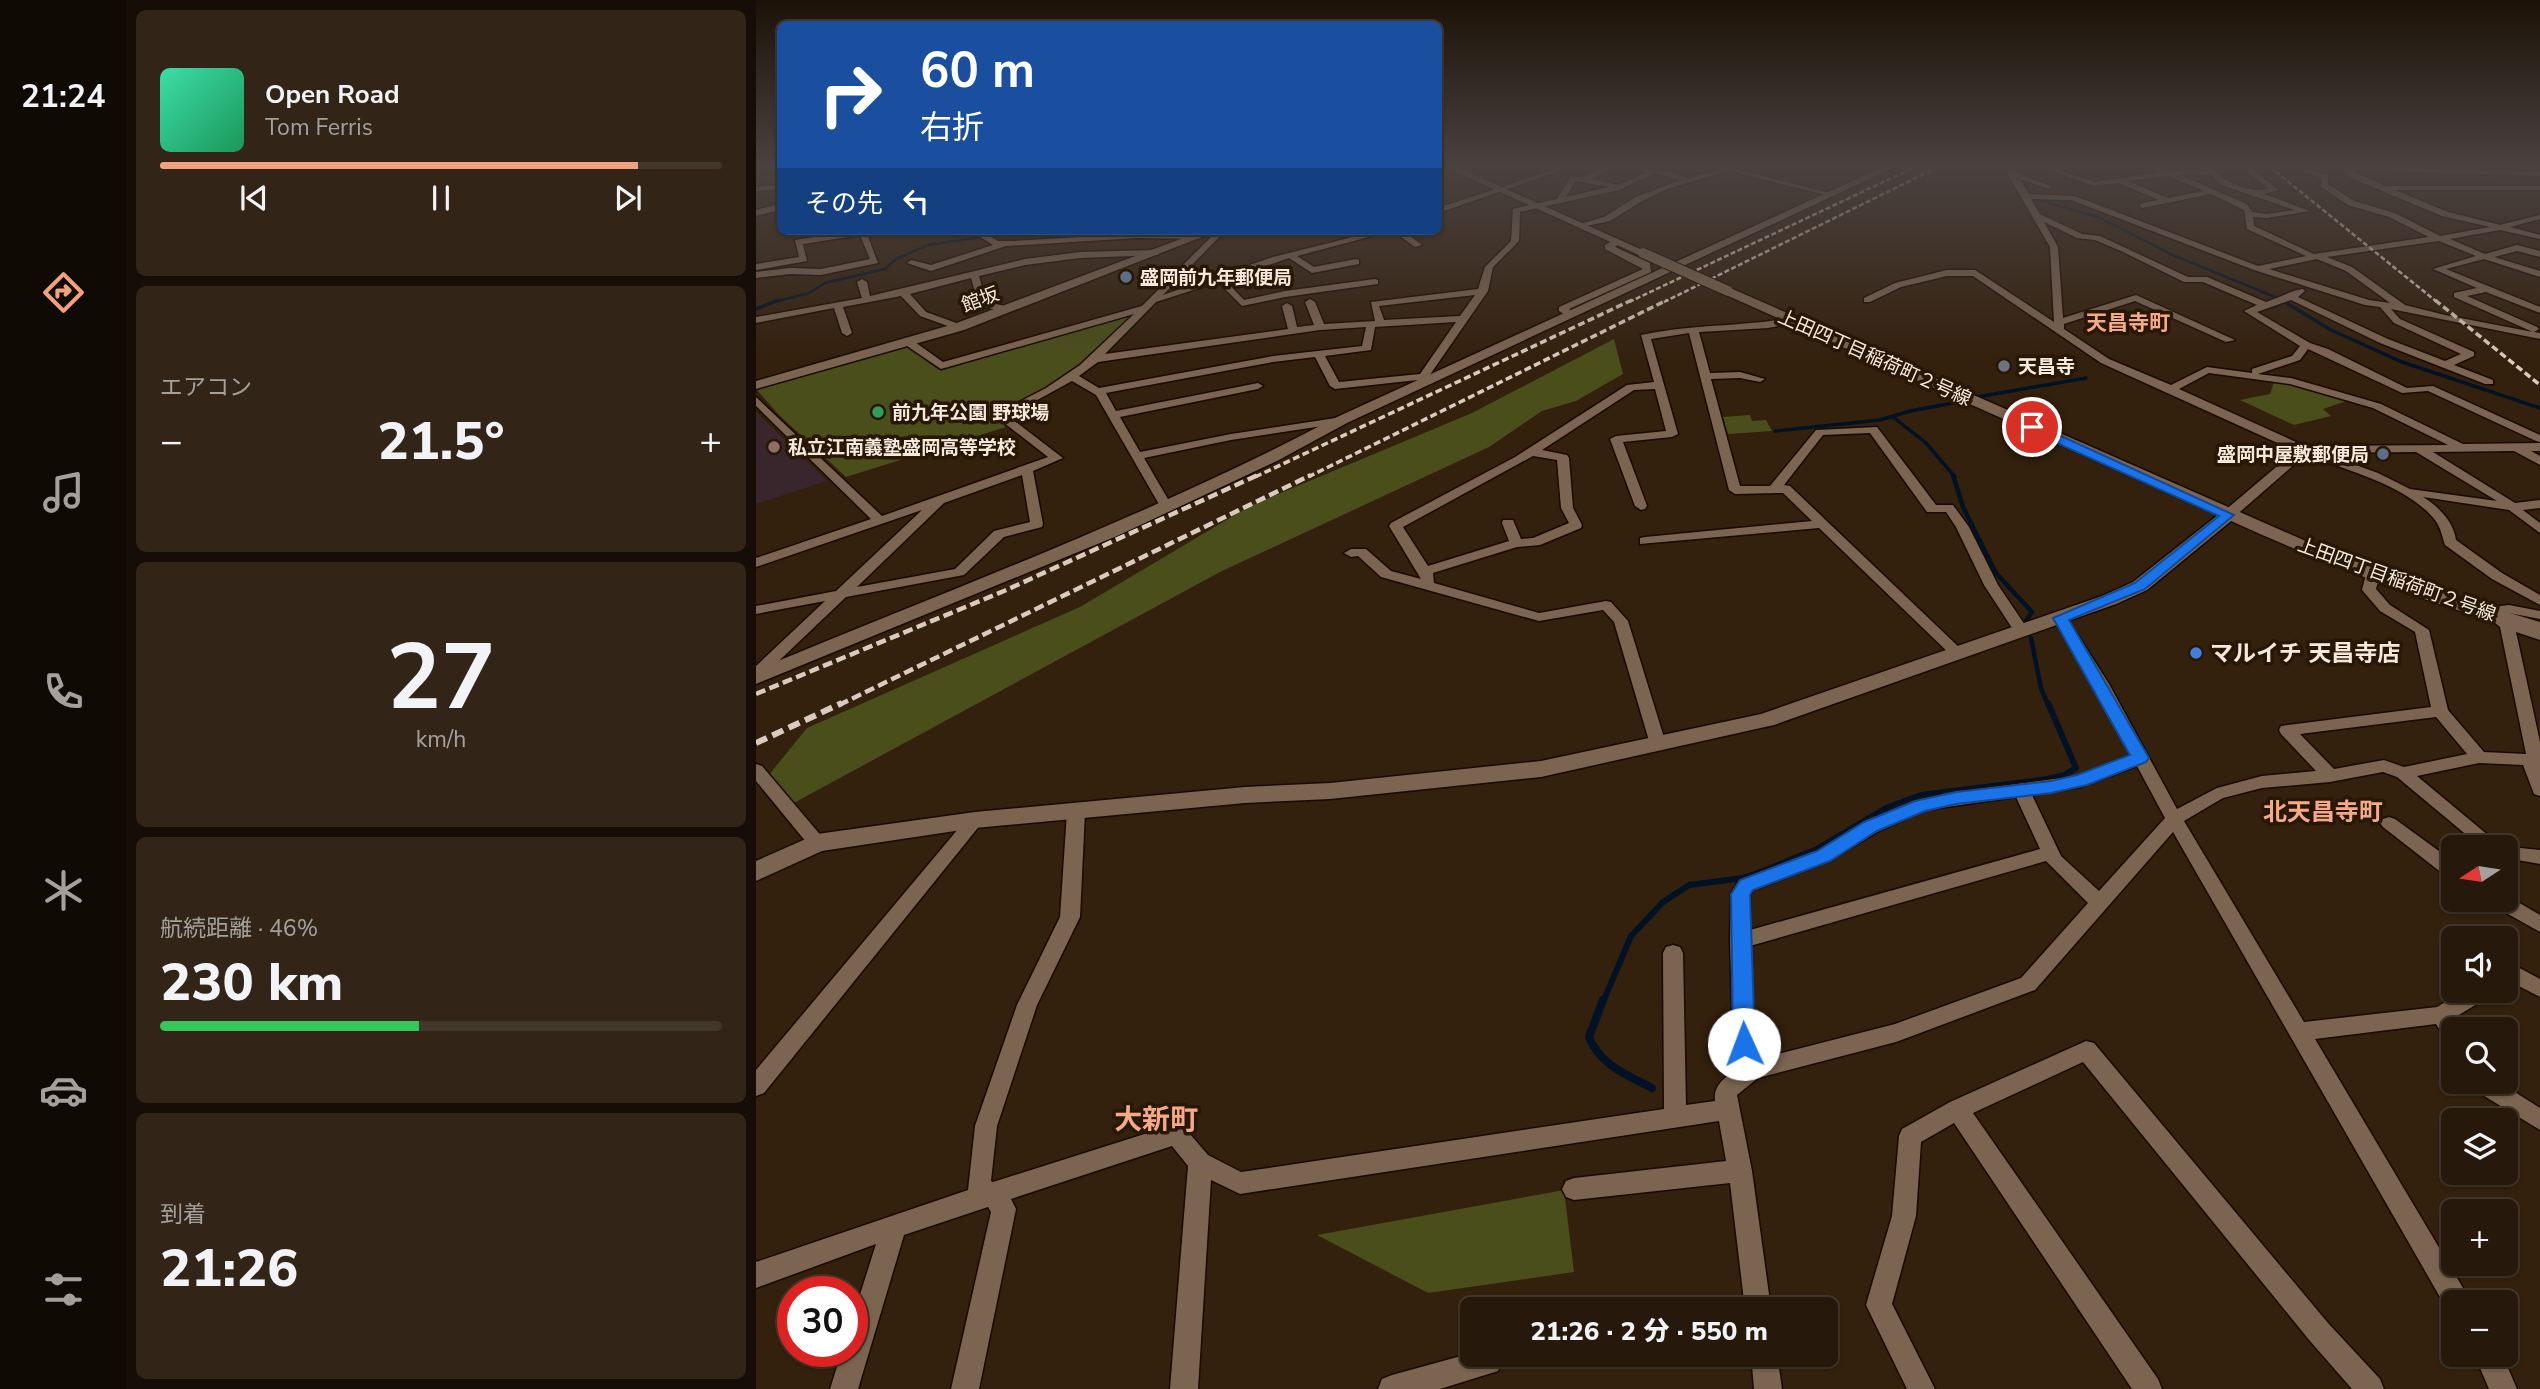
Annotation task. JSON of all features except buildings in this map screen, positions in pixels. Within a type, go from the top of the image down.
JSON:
[{"type":"street","points":[[1319,354],[1335,386],[1423,376],[1483,291],[1488,282],[1489,267],[1514,246],[1517,232]]},
{"type":"street","name":"上田四丁目稲荷町２号線","points":[[1595,232],[2228,515],[2372,574],[2483,612],[2540,628]]},
{"type":"street","points":[[756,676],[1111,532],[1271,458],[1342,420],[1751,232]]},
{"type":"street","points":[[2046,232],[2054,247],[2059,329]]},
{"type":"street","points":[[2071,232],[2106,242],[2187,280],[2204,279],[2267,306]]},
{"type":"street","points":[[2157,232],[2307,285],[2384,306],[2402,307],[2444,318],[2540,334]]},
{"type":"street","points":[[2256,232],[2349,270],[2402,307]]},
{"type":"street","points":[[2426,232],[2486,257],[2540,274]]},
{"type":"street","points":[[2257,268],[2314,256],[2480,232]]},
{"type":"street","points":[[2518,232],[2540,237]]},
{"type":"street","points":[[756,267],[804,259],[798,242],[844,235]]},
{"type":"street","points":[[756,275],[789,271],[821,272],[875,261],[864,235]]},
{"type":"street","points":[[987,235],[983,236],[996,243],[1110,235]]},
{"type":"street","points":[[1167,235],[1198,237]]},
{"type":"street","name":"館坂","points":[[756,385],[959,327],[1205,235]]},
{"type":"street","points":[[756,563],[1057,458],[1000,415],[1032,401],[1073,377],[1095,359],[1213,235]]},
{"type":"street","points":[[908,342],[941,366],[1148,305],[1290,255],[1371,235]]},
{"type":"street","points":[[1403,235],[1418,245]]},
{"type":"street","points":[[1570,314],[1562,309],[1648,270],[1647,265],[1608,247],[1617,242]]},
{"type":"street","points":[[911,263],[932,268],[1006,243]]},
{"type":"street","points":[[2540,254],[2517,247],[2437,269],[2540,310]]},
{"type":"street","points":[[756,320],[904,293],[1026,261],[1155,253]]},
{"type":"street","points":[[1290,255],[1312,270],[1356,262]]},
{"type":"street","points":[[1867,300],[1898,285],[1964,271],[1975,273],[2105,361],[2303,450],[2374,476],[2402,490],[2427,505],[2440,518],[2449,531],[2450,542],[2497,576],[2540,601]]},
{"type":"street","points":[[974,274],[982,304],[1007,309]]},
{"type":"street","points":[[1219,278],[1242,303],[1285,294],[1375,282]]},
{"type":"street","points":[[862,282],[867,300]]},
{"type":"street","points":[[2307,285],[2292,298],[2249,311],[2306,345],[2325,351],[2406,391],[2429,388],[2540,439]]},
{"type":"street","points":[[2489,288],[2457,295],[2540,334]]},
{"type":"street","points":[[1096,392],[1273,359],[1367,348],[1375,323],[1374,304],[1483,291]]},
{"type":"street","points":[[904,293],[923,314],[959,327]]},
{"type":"street","points":[[2059,329],[2136,298],[2230,340]]},
{"type":"street","points":[[2292,298],[2384,341],[2489,382]]},
{"type":"street","points":[[1310,302],[1320,327]]},
{"type":"street","points":[[838,306],[847,333]]},
{"type":"street","points":[[1287,306],[1293,330]]},
{"type":"street","points":[[2384,306],[2398,321],[2470,354],[2447,364]]},
{"type":"street","points":[[1095,359],[1320,327],[1463,319]]},
{"type":"street","points":[[1641,506],[1616,439],[1672,434],[1645,337],[1693,329],[1768,326],[1791,321]]},
{"type":"street","points":[[1693,329],[1735,490],[1786,489],[1957,653]]},
{"type":"street","points":[[2248,373],[2296,358],[2306,345]]},
{"type":"street","points":[[2171,389],[2207,370],[2291,380],[2377,406],[2463,447]]},
{"type":"street","points":[[1705,376],[1740,375],[1760,379]]},
{"type":"street","points":[[1073,377],[1100,393],[1166,506]]},
{"type":"street","points":[[1426,578],[1396,526],[1531,452],[1631,387],[1660,385]]},
{"type":"street","points":[[1113,415],[1258,386]]},
{"type":"street","points":[[756,400],[879,520]]},
{"type":"street","points":[[1139,456],[1231,437],[1342,420]]},
{"type":"street","points":[[1775,488],[1820,432],[1874,429],[1932,509],[1949,508],[1964,525],[1990,584],[2013,615],[2021,631]]},
{"type":"street","points":[[2416,447],[2512,507],[2540,529]]},
{"type":"street","points":[[2515,447],[2540,461]]},
{"type":"street","points":[[756,872],[817,843],[975,820],[1245,795],[1330,791],[1541,769],[1766,720],[2060,618],[2140,586],[2303,450],[2540,447]]},
{"type":"street","points":[[1426,578],[1516,543],[1535,542],[1576,525],[1567,508],[1563,458],[1531,452]]},
{"type":"street","points":[[756,610],[958,572],[999,534],[1037,524],[1027,470]]},
{"type":"street","points":[[2402,490],[2512,507],[2540,504]]},
{"type":"street","points":[[756,676],[940,500]]},
{"type":"street","points":[[1507,523],[1516,543]]},
{"type":"street","points":[[1645,541],[1823,524]]},
{"type":"street","points":[[1351,554],[1361,552],[1386,574],[1426,578],[1539,617],[1606,605],[1621,621],[1658,744]]},
{"type":"street","points":[[958,572],[977,585]]},
{"type":"street","points":[[2372,574],[2369,590],[2385,608],[2422,629],[2440,712],[2479,757]]},
{"type":"street","points":[[2483,612],[2509,608],[2540,615]]},
{"type":"street","points":[[2483,612],[2507,625],[2540,636]]},
{"type":"street","points":[[2060,618],[2101,684],[2174,819],[2450,1290]]},
{"type":"street","points":[[2507,625],[2540,790]]},
{"type":"street","points":[[2330,776],[2287,730],[2440,712]]},
{"type":"street","points":[[2403,773],[2479,757],[2535,758]]},
{"type":"street","points":[[1752,1070],[1744,1044],[1740,941],[1740,894],[1746,885],[1823,856],[1871,827],[1910,809],[1956,798],[2022,792],[2081,780],[2140,758]]},
{"type":"street","points":[[1756,1297],[1740,1171],[1725,1091],[1752,1070],[1896,1032],[2028,984],[2174,819],[2217,794],[2262,782],[2330,776],[2384,766],[2403,773],[2478,835]]},
{"type":"street","points":[[756,771],[817,843]]},
{"type":"street","points":[[2022,792],[2050,853],[2100,903]]},
{"type":"street","points":[[965,1389],[1004,1209],[993,1194],[978,1187],[986,1126],[1027,1005],[1070,917],[1076,812]]},
{"type":"street","points":[[756,1086],[975,820]]},
{"type":"street","points":[[2389,822],[2441,862]]},
{"type":"street","points":[[1740,941],[2050,853]]},
{"type":"street","points":[[2518,853],[2540,857]]},
{"type":"street","points":[[2518,911],[2540,924]]},
{"type":"street","points":[[1673,953],[1675,1115]]},
{"type":"street","points":[[2518,975],[2540,989]]},
{"type":"street","points":[[2301,1032],[2441,1015],[2461,1003]]},
{"type":"street","points":[[1920,1389],[1879,1305],[1904,1216],[1910,1136],[1958,1109],[2086,1050],[2319,1332],[2370,1389]]},
{"type":"street","points":[[2499,1094],[2540,1121]]},
{"type":"street","points":[[756,1275],[894,1226],[1176,1134],[1200,1163],[1240,1183],[1728,1109]]},
{"type":"street","points":[[1958,1109],[2148,1389]]},
{"type":"street","points":[[1184,1389],[1200,1163]]},
{"type":"street","points":[[1574,1189],[1740,1171]]},
{"type":"street","points":[[844,1389],[894,1226]]},
{"type":"street","points":[[1392,1389],[1471,1367]]},
{"type":"street","points":[[1765,1367],[1768,1389]]},
{"type":"street","points":[[2494,1367],[2503,1389]]},
{"type":"shaded area","name":"私立江南義塾盛岡高等学校","points":[[756,412],[827,481],[756,504]]},
{"type":"green space","points":[[1137,310],[1073,372],[1048,389],[994,413],[1006,427],[846,477],[779,415],[756,389],[908,347],[939,370]]},
{"type":"green space","points":[[1614,339],[1623,374],[1576,401],[1542,411],[1489,447],[1220,572],[779,811],[768,776],[807,728],[1080,607],[1250,506],[1472,413]]},
{"type":"green space","points":[[2275,379],[2352,399],[2323,409],[2331,416],[2294,425],[2240,400],[2270,394]]},
{"type":"green space","points":[[1750,415],[1752,421],[1766,420],[1772,431],[1728,434],[1723,417]]},
{"type":"green space","points":[[1564,1190],[1574,1272],[1428,1293],[1317,1235]]},
{"type":"waterway","points":[[2127,232],[2173,255],[2280,299]]},
{"type":"waterway","points":[[774,302],[809,293],[825,283],[885,269],[896,259],[928,245],[997,235]]},
{"type":"waterway","points":[[756,309],[779,300]]},
{"type":"waterway","points":[[2288,304],[2331,330],[2402,362],[2540,408]]},
{"type":"waterway","points":[[1977,397],[2086,378]]},
{"type":"waterway","points":[[1775,431],[1880,420],[1910,411],[1959,402]]},
{"type":"waterway","points":[[1893,417],[1926,443],[1955,477]]},
{"type":"waterway","points":[[1953,475],[1963,507],[1996,573],[2032,612],[2026,621]]},
{"type":"waterway","points":[[2031,638],[2041,688],[2048,705]]},
{"type":"waterway","points":[[1603,1002],[1631,936],[1663,902],[1689,885],[1743,878],[1766,870],[1817,849],[1886,808],[1921,795],[2048,779],[2064,775],[2076,768],[2048,703]]},
{"type":"waterway","points":[[1603,1000],[1589,1037],[1594,1047],[1615,1068],[1652,1088]]},
{"type":"railway","points":[[1629,302],[1778,232]]},
{"type":"railway","points":[[1664,302],[1806,232]]},
{"type":"railway","points":[[2350,232],[2437,302]]},
{"type":"railway","points":[[1255,477],[1632,300]]},
{"type":"railway","points":[[1308,477],[1667,300]]},
{"type":"railway","points":[[2435,300],[2540,385]]},
{"type":"railway","points":[[756,694],[1004,591],[1258,475]]},
{"type":"railway","points":[[839,705],[1311,475]]},
{"type":"railway","points":[[756,743],[842,703]]},
{"type":"place","name":"盛岡前九年郵便局","points":[[1126,277]]},
{"type":"place","name":"天昌寺","points":[[2004,366]]},
{"type":"place","name":"前九年公園 野球場","points":[[878,412]]},
{"type":"place","name":"私立江南義塾盛岡高等学校","points":[[774,447]]},
{"type":"place","name":"盛岡中屋敷郵便局","points":[[2383,454]]},
{"type":"place","name":"マルイチ 天昌寺店","points":[[2196,653]]},
{"type":"district","name":"天昌寺町","points":[[2128,323]]},
{"type":"district","name":"北天昌寺町","points":[[2323,812]]},
{"type":"district","name":"大新町","points":[[1156,1119]]},
{"type":"route","points":[[1744,1044],[1740,894],[1746,885],[1823,856],[1871,827],[1921,805],[1956,798],[2051,787],[2106,772],[2140,758],[2101,684],[2060,618],[2140,586],[2228,515],[2032,427]]}]
